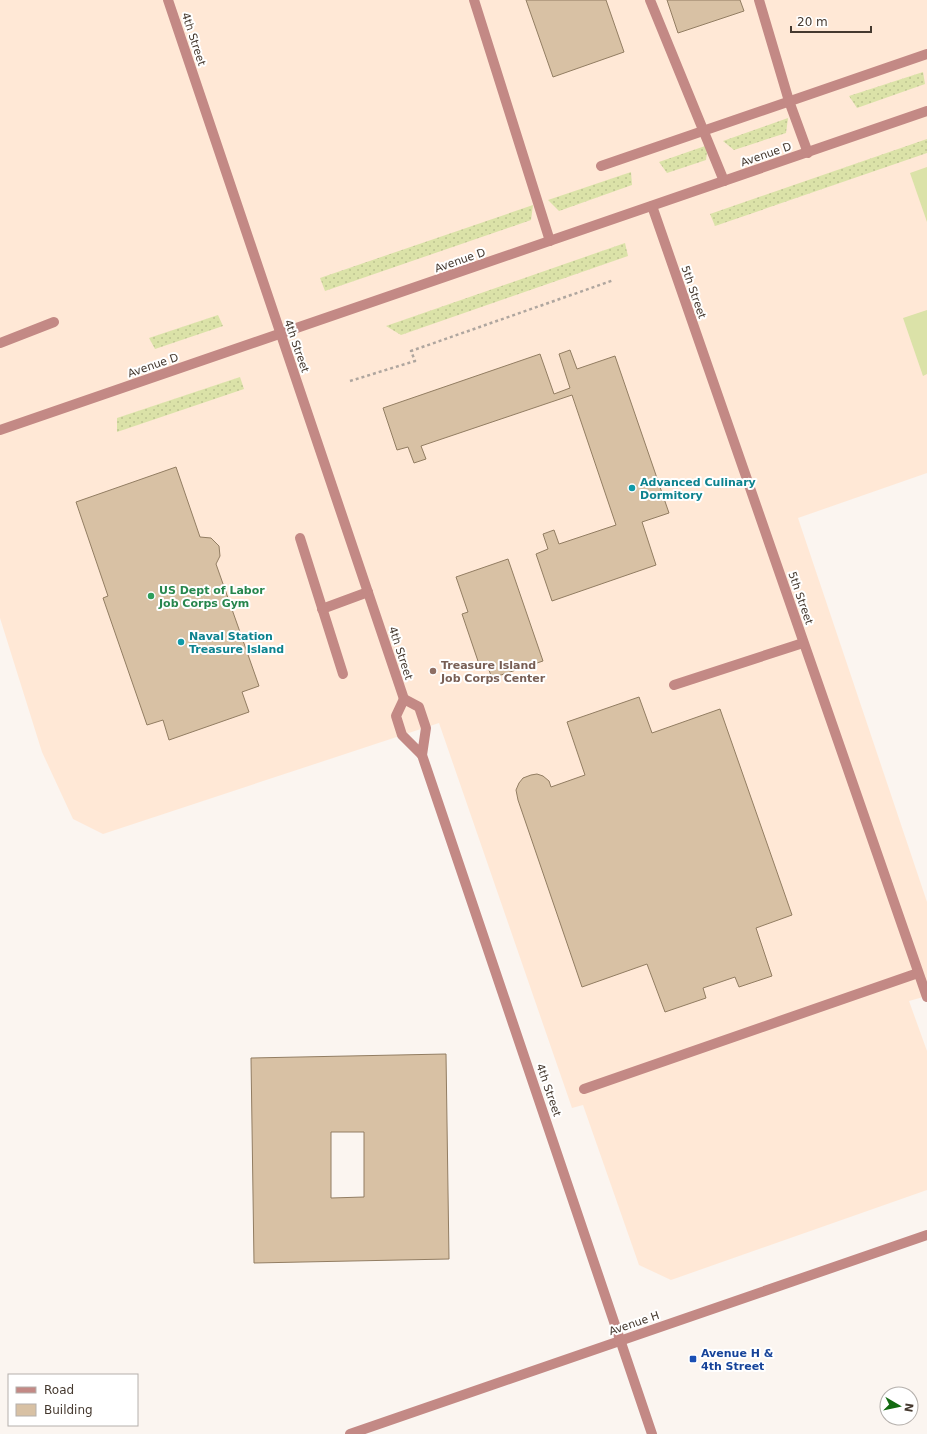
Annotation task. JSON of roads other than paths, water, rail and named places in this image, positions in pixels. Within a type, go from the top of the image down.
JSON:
[{"type":"street","name":"4th Street","points":[[168,0],[404,699],[419,707],[426,728],[422,755],[652,1434]]},
{"type":"street","points":[[474,0],[550,241]]},
{"type":"street","points":[[650,0],[724,181]]},
{"type":"street","points":[[759,0],[789,101],[808,152]]},
{"type":"street","points":[[601,166],[927,54]]},
{"type":"street","name":"Avenue D","points":[[0,430],[927,111]]},
{"type":"street","name":"5th Street","points":[[652,206],[927,998]]},
{"type":"street","points":[[0,343],[54,322]]},
{"type":"street","points":[[300,538],[343,674]]},
{"type":"street","points":[[322,609],[368,592]]},
{"type":"street","points":[[674,685],[804,643]]},
{"type":"street","name":"4th Street","points":[[404,699],[396,716],[402,736],[422,755]]},
{"type":"street","points":[[584,1089],[918,973]]},
{"type":"street","name":"Avenue H","points":[[350,1434],[927,1235]]},
{"type":"place","name":"Advanced Culinary Dormitory","points":[[632,488]]},
{"type":"place","name":"US Dept of Labor Job Corps Gym","points":[[151,596]]},
{"type":"place","name":"Naval Station Treasure Island","points":[[181,642]]},
{"type":"place","name":"Treasure Island Job Corps Center","points":[[433,671]]},
{"type":"place","name":"Avenue H & 4th Street","points":[[693,1359]]}]
